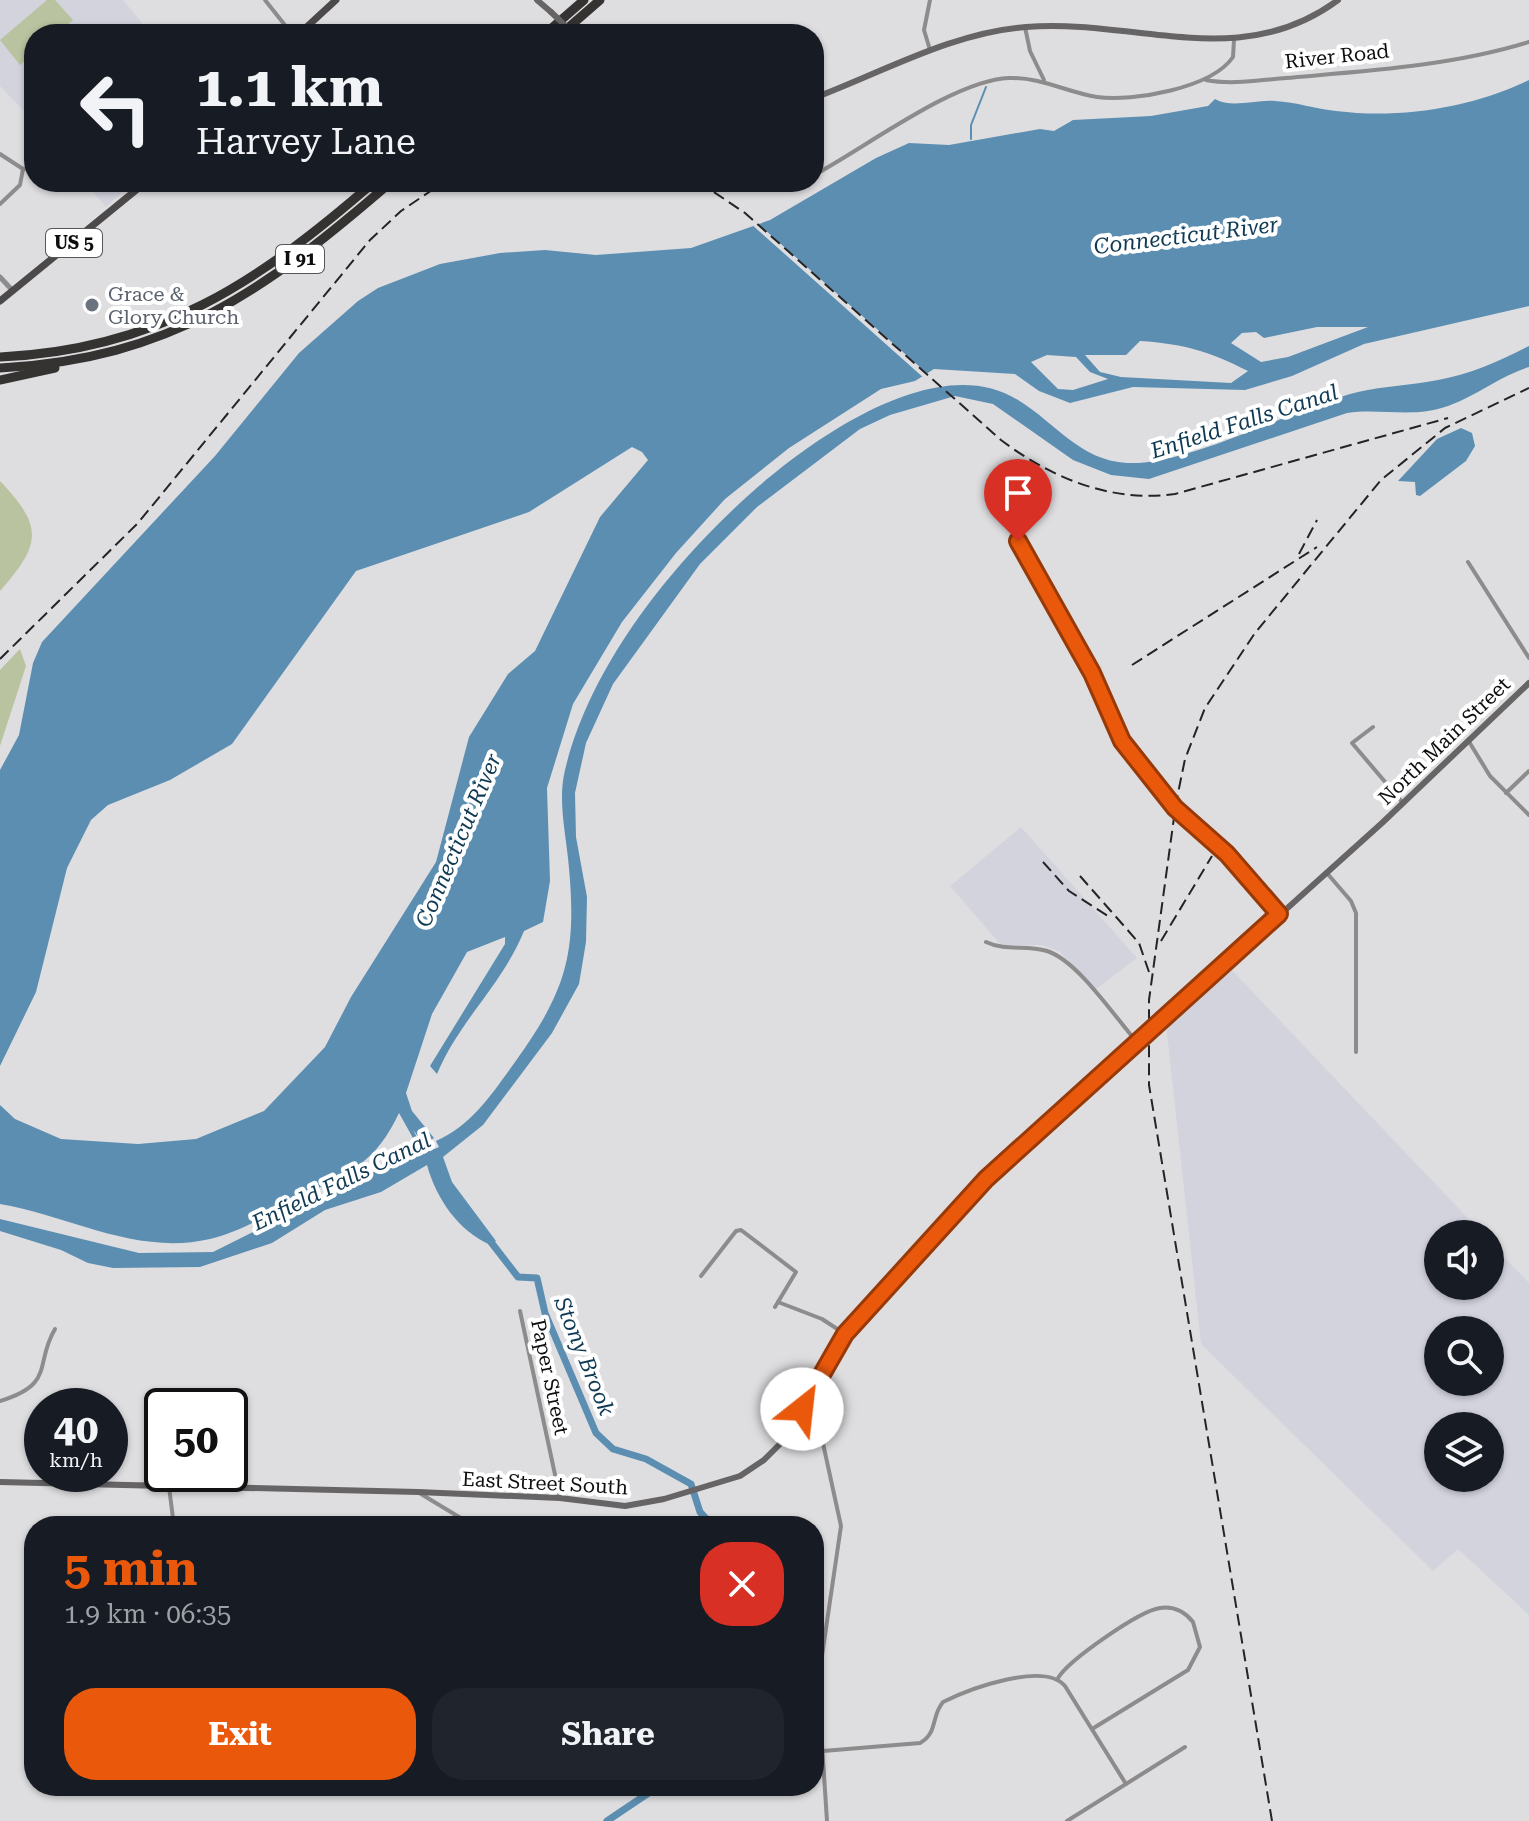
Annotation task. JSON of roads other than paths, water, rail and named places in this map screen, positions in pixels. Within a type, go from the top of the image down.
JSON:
[{"type":"highway","points":[[556,24],[584,0]]},
{"type":"highway","points":[[572,24],[600,0]]},
{"type":"highway","name":"I 91","points":[[0,357],[109,341],[206,305],[281,260],[362,192]]},
{"type":"highway","name":"I 91","points":[[0,368],[80,358],[170,332],[238,300],[307,254],[379,192]]},
{"type":"highway","points":[[0,380],[65,366],[80,358]]},
{"type":"main road","points":[[310,24],[336,0]]},
{"type":"main road","points":[[537,0],[564,24]]},
{"type":"main road","points":[[824,94],[974,37],[1025,27],[1234,40],[1284,30],[1338,0]]},
{"type":"main road","name":"US 5","points":[[0,301],[134,192]]},
{"type":"main road","name":"North Main Street","points":[[1382,823],[1529,683]]},
{"type":"main road","name":"East Street South","points":[[248,1487],[560,1498],[625,1506],[722,1483],[752,1469],[773,1452],[845,1334],[986,1179],[1382,823]]},
{"type":"main road","name":"East Street South","points":[[0,1482],[144,1485]]},
{"type":"street","points":[[265,0],[284,24]]},
{"type":"street","points":[[930,0],[924,30],[931,53]]},
{"type":"street","points":[[1025,27],[1030,51],[1044,80]]},
{"type":"street","points":[[1206,80],[1229,63],[1234,52],[1234,40]]},
{"type":"street","name":"River Road","points":[[824,169],[974,85],[1006,78],[1044,80],[1083,93],[1115,97],[1159,92],[1206,80],[1241,81],[1318,75],[1472,57],[1529,42]]},
{"type":"street","points":[[0,154],[23,169],[20,185],[0,204]]},
{"type":"street","points":[[0,277],[13,291]]},
{"type":"street","points":[[1005,517],[1092,673],[1122,741],[1175,808],[1227,854],[1279,914]]},
{"type":"street","points":[[1468,562],[1529,658]]},
{"type":"street","points":[[1373,727],[1352,743],[1403,803]]},
{"type":"street","points":[[1468,740],[1490,776],[1529,815]]},
{"type":"street","points":[[1506,793],[1529,771]]},
{"type":"street","points":[[1326,872],[1351,901],[1356,913],[1356,1052]]},
{"type":"street","points":[[986,942],[1010,950],[1039,949],[1062,958],[1136,1041]]},
{"type":"street","points":[[701,1276],[736,1231],[741,1230],[796,1272],[777,1304],[822,1319],[845,1334]]},
{"type":"street","name":"Paper Street","points":[[520,1311],[560,1498]]},
{"type":"street","points":[[0,1401],[22,1392],[39,1377],[55,1329]]},
{"type":"street","points":[[812,1392],[841,1526],[824,1640]]},
{"type":"street","points":[[170,1492],[173,1516]]},
{"type":"street","points":[[418,1492],[457,1516]]},
{"type":"street","points":[[1058,1678],[1072,1660],[1153,1610],[1170,1608],[1182,1611],[1197,1627],[1199,1652],[1190,1668],[1092,1729]]},
{"type":"street","points":[[824,1751],[920,1743],[934,1729],[939,1707],[950,1699],[1036,1673],[1058,1678],[1126,1784]]},
{"type":"street","points":[[1067,1821],[1185,1747]]},
{"type":"street","points":[[824,1779],[827,1821]]},
{"type":"water","name":"Connecticut River","points":[[1529,80],[1529,306],[1364,344],[1292,376],[1245,390],[1133,387],[1070,403],[1039,391],[1015,374],[934,369],[915,381],[881,389],[789,448],[725,499],[676,553],[622,622],[573,704],[547,788],[550,881],[543,922],[524,931],[504,969],[457,1037],[437,1074],[430,1066],[505,944],[505,937],[467,952],[432,1014],[406,1093],[412,1111],[434,1138],[424,1144],[413,1130],[419,1141],[418,1147],[399,1113],[372,1154],[349,1171],[247,1226],[210,1239],[183,1243],[130,1239],[0,1204],[0,1105],[15,1119],[61,1139],[138,1144],[196,1139],[264,1111],[325,1047],[351,997],[436,862],[469,737],[508,674],[535,651],[600,517],[648,460],[642,452],[632,447],[529,512],[356,571],[232,744],[170,780],[108,805],[91,820],[67,868],[36,992],[0,1066],[0,770],[19,735],[33,663],[42,642],[215,456],[299,353],[358,301],[378,288],[440,264],[500,253],[545,250],[596,255],[691,248],[770,220],[818,192],[824,192],[824,188],[876,158],[909,143],[949,145],[1040,129],[1054,131],[1073,120],[1151,116],[1208,106],[1215,99],[1229,103],[1268,101],[1336,111],[1385,113],[1435,109],[1483,98]],"holes":[[[1317,327],[1368,327],[1288,357],[1261,362],[1231,343],[1242,333],[1256,332],[1264,338]],[[1140,341],[1183,347],[1221,358],[1248,371],[1231,383],[1121,377],[1100,372],[1085,355],[1126,355]],[[1047,355],[1076,357],[1090,372],[1108,379],[1073,390],[1058,389],[1031,362]]]},
{"type":"water","points":[[1529,346],[1529,367],[1442,408],[1418,412],[1347,413],[1149,479],[1111,475],[1073,460],[993,404],[955,396],[890,415],[860,429],[757,507],[700,564],[613,684],[586,743],[575,793],[576,837],[587,897],[586,942],[579,984],[552,1033],[483,1125],[443,1157],[452,1182],[496,1241],[491,1245],[479,1239],[459,1222],[436,1189],[427,1165],[381,1192],[325,1210],[272,1243],[200,1267],[113,1268],[88,1263],[61,1250],[0,1231],[0,1219],[139,1253],[213,1252],[418,1150],[421,1155],[439,1147],[436,1141],[469,1119],[529,1042],[545,1017],[564,971],[569,947],[571,892],[562,803],[563,781],[592,695],[634,624],[658,591],[712,530],[766,480],[833,431],[870,410],[909,394],[948,386],[984,387],[1018,400],[1081,448],[1095,455],[1127,463],[1152,461],[1210,446],[1358,392],[1462,374]]},
{"type":"water","points":[[1461,428],[1472,433],[1475,446],[1466,461],[1420,496],[1416,495],[1415,482],[1398,481],[1437,439]]},
{"type":"waterway","points":[[971,139],[971,125],[986,87]]},
{"type":"waterway","name":"Enfield Falls Canal","points":[[425,1137],[439,1169]]},
{"type":"waterway","name":"Stony Brook","points":[[487,1237],[518,1277],[537,1278],[545,1313],[596,1433],[613,1449],[646,1459],[691,1484],[704,1516]]},
{"type":"waterway","name":"Stony Brook","points":[[607,1821],[644,1796]]},
{"type":"railway","points":[[0,659],[138,523],[370,240],[401,211],[429,192]]},
{"type":"railway","points":[[714,192],[745,213],[1001,440],[1040,466],[1083,485],[1128,495],[1175,494],[1448,418]]},
{"type":"railway","points":[[1272,1821],[1149,1085],[1149,1000],[1176,803],[1185,759],[1205,708],[1255,633],[1381,480],[1445,428],[1529,388]]},
{"type":"railway","points":[[1299,554],[1317,520]]},
{"type":"railway","points":[[1132,665],[1317,547]]},
{"type":"railway","points":[[1161,941],[1212,856]]},
{"type":"railway","points":[[1043,862],[1069,891],[1108,916]]},
{"type":"railway","points":[[1080,876],[1139,943],[1149,972]]},
{"type":"place","name":"Grace & Glory Church","points":[[92,305]]}]
